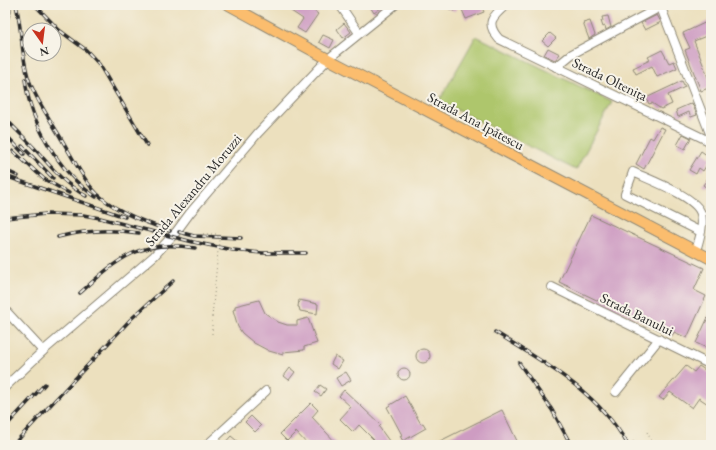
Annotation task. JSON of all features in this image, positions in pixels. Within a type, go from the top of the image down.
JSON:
[{"type":"main road","name":"Strada Ana Ipătescu","points":[[229,5],[328,59],[711,259]]},
{"type":"street","points":[[5,16],[7,10],[6,5]]},
{"type":"street","points":[[340,5],[359,34]]},
{"type":"street","name":"Strada Oltenița","points":[[506,5],[496,13],[491,20],[492,28],[499,39],[711,142]]},
{"type":"street","name":"Strada Alexandru Moruzzi","points":[[5,387],[43,351],[154,256],[165,245],[258,133],[328,59],[391,6]]},
{"type":"street","points":[[556,68],[572,54],[662,6],[711,136]]},
{"type":"street","points":[[696,251],[701,232],[702,216],[700,209],[687,197],[633,172],[625,194],[701,232]]},
{"type":"street","name":"Strada Banului","points":[[552,287],[711,365]]},
{"type":"street","points":[[5,310],[43,351]]},
{"type":"street","points":[[616,392],[659,339]]},
{"type":"street","points":[[207,445],[266,391]]},
{"type":"path","points":[[203,234],[217,234],[219,240],[212,317],[212,334]]},
{"type":"path","points":[[647,432],[654,445]]},
{"type":"path","points":[[633,441],[635,445]]},
{"type":"green space","points":[[476,36],[612,102],[576,170],[439,101]]},
{"type":"building","points":[[295,5],[311,5],[310,8],[318,14],[305,33],[297,28],[303,19],[291,11]]},
{"type":"building","points":[[369,5],[385,5],[374,13]]},
{"type":"building","points":[[439,5],[457,5],[455,11]]},
{"type":"building","points":[[460,5],[481,5],[484,12],[466,19]]},
{"type":"building","points":[[657,15],[661,22],[645,30],[641,23]]},
{"type":"building","points":[[608,16],[611,27],[606,30],[601,21],[603,21],[602,17]]},
{"type":"building","points":[[711,20],[711,34],[694,41],[711,85],[711,87],[701,91],[685,50],[690,48],[683,33]]},
{"type":"building","points":[[590,21],[595,35],[589,39],[583,23]]},
{"type":"building","points":[[344,23],[351,32],[343,38],[337,29]]},
{"type":"building","points":[[550,33],[556,38],[548,46],[542,41]]},
{"type":"building","points":[[323,35],[334,40],[330,48],[319,42]]},
{"type":"building","points":[[548,48],[560,54],[555,60],[544,55]]},
{"type":"building","points":[[662,50],[669,63],[674,61],[677,68],[657,77],[652,66],[636,74],[633,68],[650,60],[648,57]]},
{"type":"building","points":[[682,81],[685,87],[668,95],[672,104],[661,109],[652,103],[649,104],[646,98]]},
{"type":"building","points":[[692,103],[697,115],[691,117],[689,112],[678,117],[676,110]]},
{"type":"building","points":[[660,127],[665,129],[644,169],[636,164],[650,137],[653,139]]},
{"type":"building","points":[[683,134],[691,138],[685,149],[677,145]]},
{"type":"building","points":[[701,151],[711,158],[703,171],[699,168],[696,174],[689,170]]},
{"type":"building","points":[[711,174],[711,183],[707,188],[703,185]]},
{"type":"building","points":[[591,215],[704,268],[694,290],[706,296],[687,338],[674,332],[672,336],[559,282]]},
{"type":"building","points":[[259,300],[265,313],[278,322],[287,325],[297,325],[297,321],[308,318],[317,343],[304,347],[304,350],[283,352],[283,355],[269,351],[254,343],[242,333],[238,327],[233,310],[235,309],[235,306]]},
{"type":"building","points":[[299,300],[318,304],[317,314],[300,311],[298,307]]},
{"type":"building","points":[[711,311],[711,350],[696,343]]},
{"type":"building","points":[[423,349],[428,351],[430,356],[428,361],[423,363],[418,361],[416,356],[418,351]]},
{"type":"building","points":[[335,356],[343,361],[338,369],[331,364]]},
{"type":"building","points":[[686,366],[694,372],[699,366],[711,374],[711,406],[699,398],[692,408],[670,392],[663,400],[659,397]]},
{"type":"building","points":[[290,368],[295,372],[289,380],[284,376]]},
{"type":"building","points":[[404,368],[408,370],[410,374],[408,378],[404,380],[400,378],[398,374],[400,370]]},
{"type":"building","points":[[346,372],[351,380],[341,386],[336,378]]},
{"type":"building","points":[[320,385],[326,389],[321,396],[315,392]]},
{"type":"building","points":[[344,390],[381,425],[379,427],[392,445],[367,445],[374,440],[359,425],[353,432],[340,419],[351,407],[339,396]]},
{"type":"building","points":[[405,396],[421,424],[423,423],[426,428],[403,441],[400,436],[402,435],[387,407]]},
{"type":"building","points":[[311,403],[318,410],[312,417],[338,445],[308,445],[296,432],[287,441],[280,434]]},
{"type":"building","points":[[502,410],[519,445],[432,445]]},
{"type":"building","points":[[251,416],[261,426],[255,432],[245,422]]},
{"type":"building","points":[[231,436],[237,441],[234,445],[223,445]]},
{"type":"railway","points":[[16,5],[28,77],[40,104],[77,167],[91,187],[107,202],[127,214],[170,231]]},
{"type":"railway","points":[[35,5],[59,30],[86,50],[99,64],[147,145]]},
{"type":"railway","points":[[25,79],[33,112],[48,145],[70,174],[96,197]]},
{"type":"railway","points":[[5,118],[58,175],[70,186],[86,196]]},
{"type":"railway","points":[[5,134],[24,154]]},
{"type":"railway","points":[[22,146],[53,178]]},
{"type":"railway","points":[[13,151],[44,179],[69,193]]},
{"type":"railway","points":[[5,170],[18,176]]},
{"type":"railway","points":[[5,176],[125,217]]},
{"type":"railway","points":[[5,218],[46,214],[83,215],[193,242],[233,250],[262,253],[306,253]]},
{"type":"railway","points":[[58,237],[98,231],[139,233]]},
{"type":"railway","points":[[179,232],[194,236],[241,238]]},
{"type":"railway","points":[[80,293],[106,270],[131,254],[144,249],[159,246],[195,248]]},
{"type":"railway","points":[[13,445],[131,319],[173,281]]},
{"type":"railway","points":[[495,332],[551,367],[586,394],[602,409],[616,426],[628,445]]},
{"type":"railway","points":[[519,363],[552,410],[571,445]]},
{"type":"railway","points":[[5,427],[45,384]]}]
